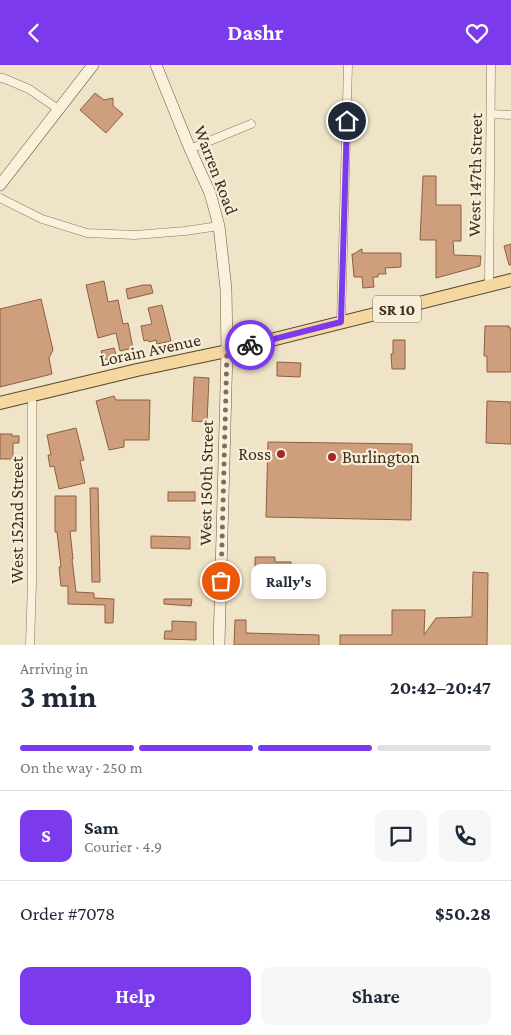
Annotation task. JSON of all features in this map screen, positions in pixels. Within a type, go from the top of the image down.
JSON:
[{"type":"main road","points":[[0,185],[93,65]]},
{"type":"main road","name":"Warren Road","points":[[156,65],[210,193],[219,226],[226,289],[227,351]]},
{"type":"main road","name":"Lorain Avenue","points":[[0,403],[137,370],[227,351],[511,280]]},
{"type":"main road","name":"West 150th Street","points":[[219,645],[227,351]]},
{"type":"street","points":[[341,322],[348,65]]},
{"type":"street","name":"West 147th Street","points":[[489,286],[491,65]]},
{"type":"street","points":[[0,78],[29,89],[58,109]]},
{"type":"street","points":[[490,114],[511,115]]},
{"type":"street","points":[[190,149],[252,124]]},
{"type":"street","points":[[0,198],[42,219],[87,233],[135,235],[219,226]]},
{"type":"street","name":"West 152nd Street","points":[[30,645],[32,583],[32,395]]},
{"type":"building","points":[[95,93],[104,100],[113,98],[113,106],[123,114],[106,133],[80,110]]},
{"type":"building","points":[[423,176],[436,176],[436,205],[461,205],[461,241],[453,241],[454,255],[481,256],[480,266],[436,278],[436,240],[420,240]]},
{"type":"building","points":[[511,244],[511,265],[509,265],[504,246]]},
{"type":"building","points":[[362,249],[362,253],[401,253],[401,267],[385,268],[386,274],[378,274],[378,277],[373,277],[374,287],[363,288],[362,277],[354,277],[352,254]]},
{"type":"building","points":[[104,281],[108,302],[118,300],[123,324],[128,323],[133,348],[120,351],[116,333],[98,338],[86,285]]},
{"type":"building","points":[[151,285],[153,293],[128,299],[126,289]]},
{"type":"building","points":[[41,299],[53,350],[49,358],[52,374],[0,387],[0,309]]},
{"type":"building","points":[[162,305],[171,341],[157,344],[156,340],[144,341],[141,326],[152,324],[148,308]]},
{"type":"building","points":[[485,326],[509,326],[511,328],[511,372],[487,372],[487,356],[484,356]]},
{"type":"building","points":[[393,340],[405,340],[405,369],[392,369],[391,354],[393,354]]},
{"type":"building","points":[[114,348],[117,357],[104,360],[101,351]]},
{"type":"building","points":[[277,362],[301,363],[300,377],[277,376]]},
{"type":"building","points":[[194,377],[209,378],[207,422],[192,421]]},
{"type":"building","points":[[114,396],[116,400],[150,400],[149,440],[124,440],[124,447],[109,450],[96,401]]},
{"type":"building","points":[[487,401],[511,402],[511,444],[486,443]]},
{"type":"building","points":[[76,428],[84,460],[80,461],[85,483],[59,489],[54,466],[50,467],[48,455],[51,455],[47,435]]},
{"type":"building","points":[[0,434],[19,436],[19,443],[13,443],[13,459],[0,459]]},
{"type":"building","points":[[268,442],[412,444],[411,520],[266,517]]},
{"type":"building","points":[[90,488],[98,488],[100,582],[92,582]]},
{"type":"building","points":[[168,492],[195,492],[195,501],[168,501]]},
{"type":"building","points":[[55,496],[76,496],[76,531],[70,531],[76,592],[94,593],[94,598],[114,599],[113,623],[105,623],[105,605],[68,604],[68,586],[61,586],[59,567],[61,567],[57,532],[55,532]]},
{"type":"building","points":[[151,536],[190,537],[190,549],[151,548]]},
{"type":"building","points":[[255,557],[275,557],[275,562],[291,562],[291,578],[255,577]]},
{"type":"building","points":[[473,572],[488,573],[487,645],[340,645],[340,635],[392,635],[392,610],[425,610],[424,635],[436,618],[472,617]]},
{"type":"building","points":[[164,599],[192,599],[191,606],[164,604]]},
{"type":"building","points":[[235,620],[246,620],[246,633],[319,635],[319,645],[234,645]]},
{"type":"building","points":[[172,621],[196,622],[196,640],[164,639],[165,631],[172,631]]},
{"type":"way so far","points":[[221,581],[227,351],[250,345]]},
{"type":"place","name":"Ross","points":[[281,454]]},
{"type":"place","name":"Burlington","points":[[332,457]]},
{"type":"place","name":"Rally's","points":[[221,581]]},
{"type":"route","points":[[250,345],[341,322],[347,121]]}]
